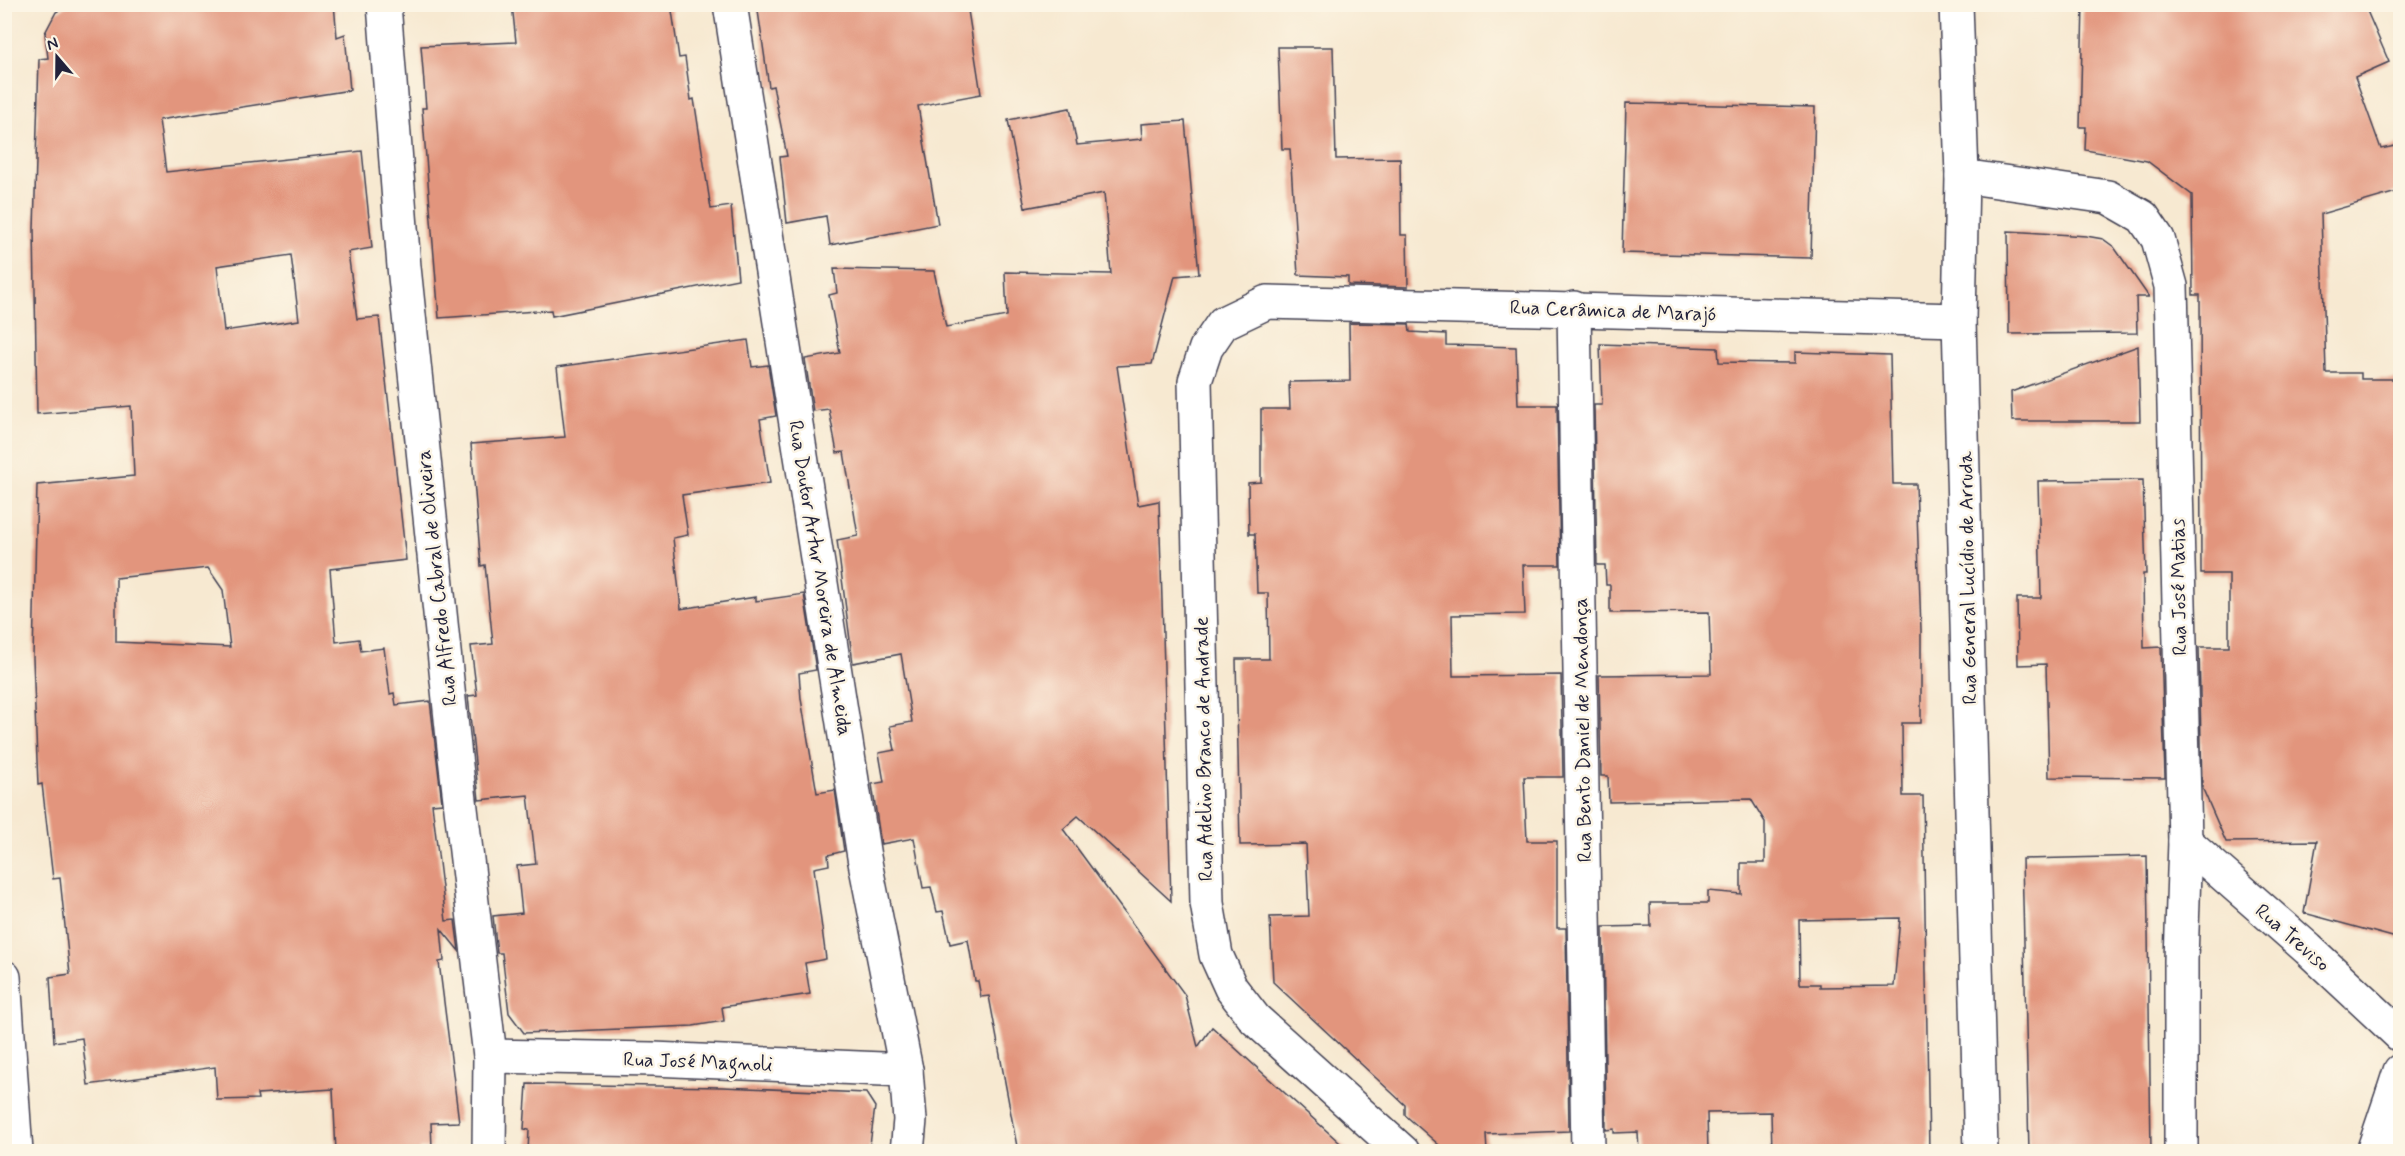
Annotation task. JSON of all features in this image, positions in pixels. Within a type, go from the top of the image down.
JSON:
[{"type":"street","name":"Rua Alfredo Cabral de Oliveira","points":[[384,4],[404,267],[453,745],[490,1056],[489,1152]]},
{"type":"street","name":"Rua Doutor Artur Moreira de Almeida","points":[[730,4],[864,857],[906,1070],[910,1120],[907,1152]]},
{"type":"street","name":"Rua General Lucídio de Arruda","points":[[1956,4],[1962,176],[1959,321],[1981,1152]]},
{"type":"street","name":"Rua José Matias","points":[[1962,176],[2108,197],[2143,218],[2158,238],[2171,286],[2185,841],[2181,960],[2181,1152]]},
{"type":"street","name":"Rua Cerâmica de Marajó","points":[[1267,302],[1574,308],[1959,321]]},
{"type":"street","name":"Rua Adelino Branco de Andrade","points":[[1267,302],[1223,323],[1206,348],[1195,381],[1207,903],[1216,954],[1231,988],[1255,1019],[1403,1152]]},
{"type":"street","name":"Rua Bento Daniel de Mendonça","points":[[1574,308],[1587,1152]]},
{"type":"street","name":"Rua Treviso","points":[[2185,841],[2308,949],[2400,1035]]},
{"type":"street","points":[[4,977],[16,1152]]},
{"type":"street","name":"Rua José Magnoli","points":[[490,1056],[653,1059],[906,1070]]},
{"type":"street","points":[[2397,1082],[2400,1145]]},
{"type":"street","points":[[2373,1152],[2397,1082]]},
{"type":"building","points":[[70,4],[334,4],[337,37],[345,34],[350,90],[159,120],[166,172],[362,151],[372,248],[348,252],[357,319],[379,317],[406,560],[330,569],[336,642],[359,639],[361,651],[384,648],[390,694],[394,693],[396,705],[430,701],[442,803],[432,804],[446,921],[455,920],[459,951],[441,929],[444,961],[439,962],[459,1122],[431,1123],[432,1148],[419,1149],[419,1152],[336,1152],[333,1089],[257,1094],[258,1099],[217,1100],[215,1067],[88,1085],[82,1038],[54,1042],[50,977],[70,974],[60,878],[53,879],[42,784],[38,785],[33,658],[37,485],[134,476],[131,406],[37,414],[34,229],[39,59],[48,58],[45,33],[56,12]],"holes":[[[291,255],[299,320],[224,331],[217,266]],[[208,568],[223,590],[230,647],[116,642],[116,578]]]},
{"type":"building","points":[[512,4],[671,4],[679,58],[685,57],[691,100],[694,99],[711,209],[731,206],[738,279],[552,316],[551,310],[439,318],[422,108],[426,108],[421,46],[516,42]]},
{"type":"building","points":[[757,4],[967,4],[981,94],[918,106],[938,224],[830,245],[826,216],[787,223],[780,157],[787,156],[773,86],[769,87]]},
{"type":"building","points":[[2083,4],[2364,4],[2389,62],[2355,77],[2381,149],[2400,145],[2400,191],[2321,214],[2326,373],[2361,373],[2361,379],[2400,379],[2400,939],[2304,913],[2317,841],[2226,842],[2202,787],[2199,647],[2229,647],[2229,574],[2201,574],[2200,295],[2193,295],[2192,195],[2147,161],[2085,150],[2086,127],[2080,127]]},
{"type":"building","points":[[1278,47],[1333,47],[1336,159],[1400,158],[1401,235],[1407,235],[1408,287],[1348,285],[1348,277],[1298,275],[1290,149],[1282,149]]},
{"type":"building","points":[[1626,103],[1815,107],[1811,258],[1622,253]]},
{"type":"building","points":[[1070,108],[1077,145],[1142,139],[1141,124],[1185,121],[1199,274],[1175,276],[1152,364],[1117,366],[1138,505],[1159,501],[1171,901],[1078,816],[1063,829],[1185,995],[1198,1047],[1212,1027],[1350,1152],[1018,1152],[989,996],[981,997],[978,981],[975,981],[968,940],[950,944],[943,911],[937,912],[931,887],[923,888],[914,838],[881,844],[872,784],[884,782],[879,753],[895,750],[890,726],[912,722],[901,654],[853,663],[837,540],[858,536],[844,452],[837,453],[829,409],[813,411],[805,359],[840,353],[829,295],[837,293],[834,269],[934,271],[946,327],[1007,316],[1005,272],[1111,274],[1104,193],[1025,208],[1008,120]]},
{"type":"building","points":[[2008,231],[2086,236],[2103,239],[2114,247],[2149,297],[2136,297],[2137,333],[2009,334]]},
{"type":"building","points":[[1349,323],[1409,324],[1410,332],[1446,334],[1446,345],[1516,347],[1518,405],[1557,405],[1560,565],[1523,565],[1525,614],[1452,615],[1453,676],[1561,675],[1563,777],[1524,777],[1527,841],[1557,841],[1557,928],[1566,928],[1569,1131],[1486,1134],[1487,1152],[1447,1152],[1405,1115],[1405,1105],[1273,982],[1270,917],[1309,916],[1306,844],[1240,845],[1236,659],[1269,659],[1268,593],[1257,593],[1255,534],[1249,534],[1248,483],[1261,482],[1261,409],[1290,409],[1289,382],[1350,381]]},
{"type":"building","points":[[748,340],[752,367],[768,365],[776,416],[760,419],[770,483],[682,495],[688,535],[673,538],[681,609],[756,597],[756,601],[804,594],[816,670],[799,673],[801,699],[817,793],[835,790],[844,851],[828,855],[829,865],[814,868],[826,959],[805,963],[810,994],[722,1007],[724,1021],[693,1026],[524,1033],[509,1013],[502,953],[497,953],[493,916],[522,913],[517,866],[536,864],[528,795],[479,800],[468,696],[477,695],[471,646],[493,644],[485,565],[481,566],[471,444],[565,437],[557,367]]},
{"type":"building","points":[[1600,344],[1718,348],[1719,362],[1795,363],[1795,352],[1890,355],[1893,484],[1916,484],[1921,630],[1921,723],[1902,723],[1903,796],[1923,796],[1929,1152],[1772,1152],[1771,1112],[1707,1113],[1708,1152],[1639,1152],[1638,1132],[1614,1133],[1614,1129],[1606,1130],[1603,927],[1651,926],[1650,903],[1708,903],[1708,891],[1741,894],[1741,863],[1765,863],[1765,822],[1751,799],[1609,802],[1608,776],[1601,776],[1599,675],[1711,674],[1709,612],[1610,613],[1610,585],[1606,585],[1605,565],[1597,565],[1594,405],[1602,405]],"holes":[[[1900,918],[1894,986],[1820,987],[1820,984],[1800,984],[1799,920]]]},
{"type":"building","points":[[2138,346],[2140,421],[2012,421],[2011,392]]},
{"type":"building","points":[[2143,480],[2146,574],[2143,574],[2144,648],[2161,647],[2165,778],[2049,777],[2046,664],[2018,665],[2017,598],[2041,598],[2038,481]]},
{"type":"building","points":[[2147,856],[2151,1152],[2029,1152],[2022,859]]},
{"type":"building","points":[[527,1084],[722,1087],[866,1093],[875,1107],[869,1152],[528,1152],[529,1130],[524,1129]]}]
